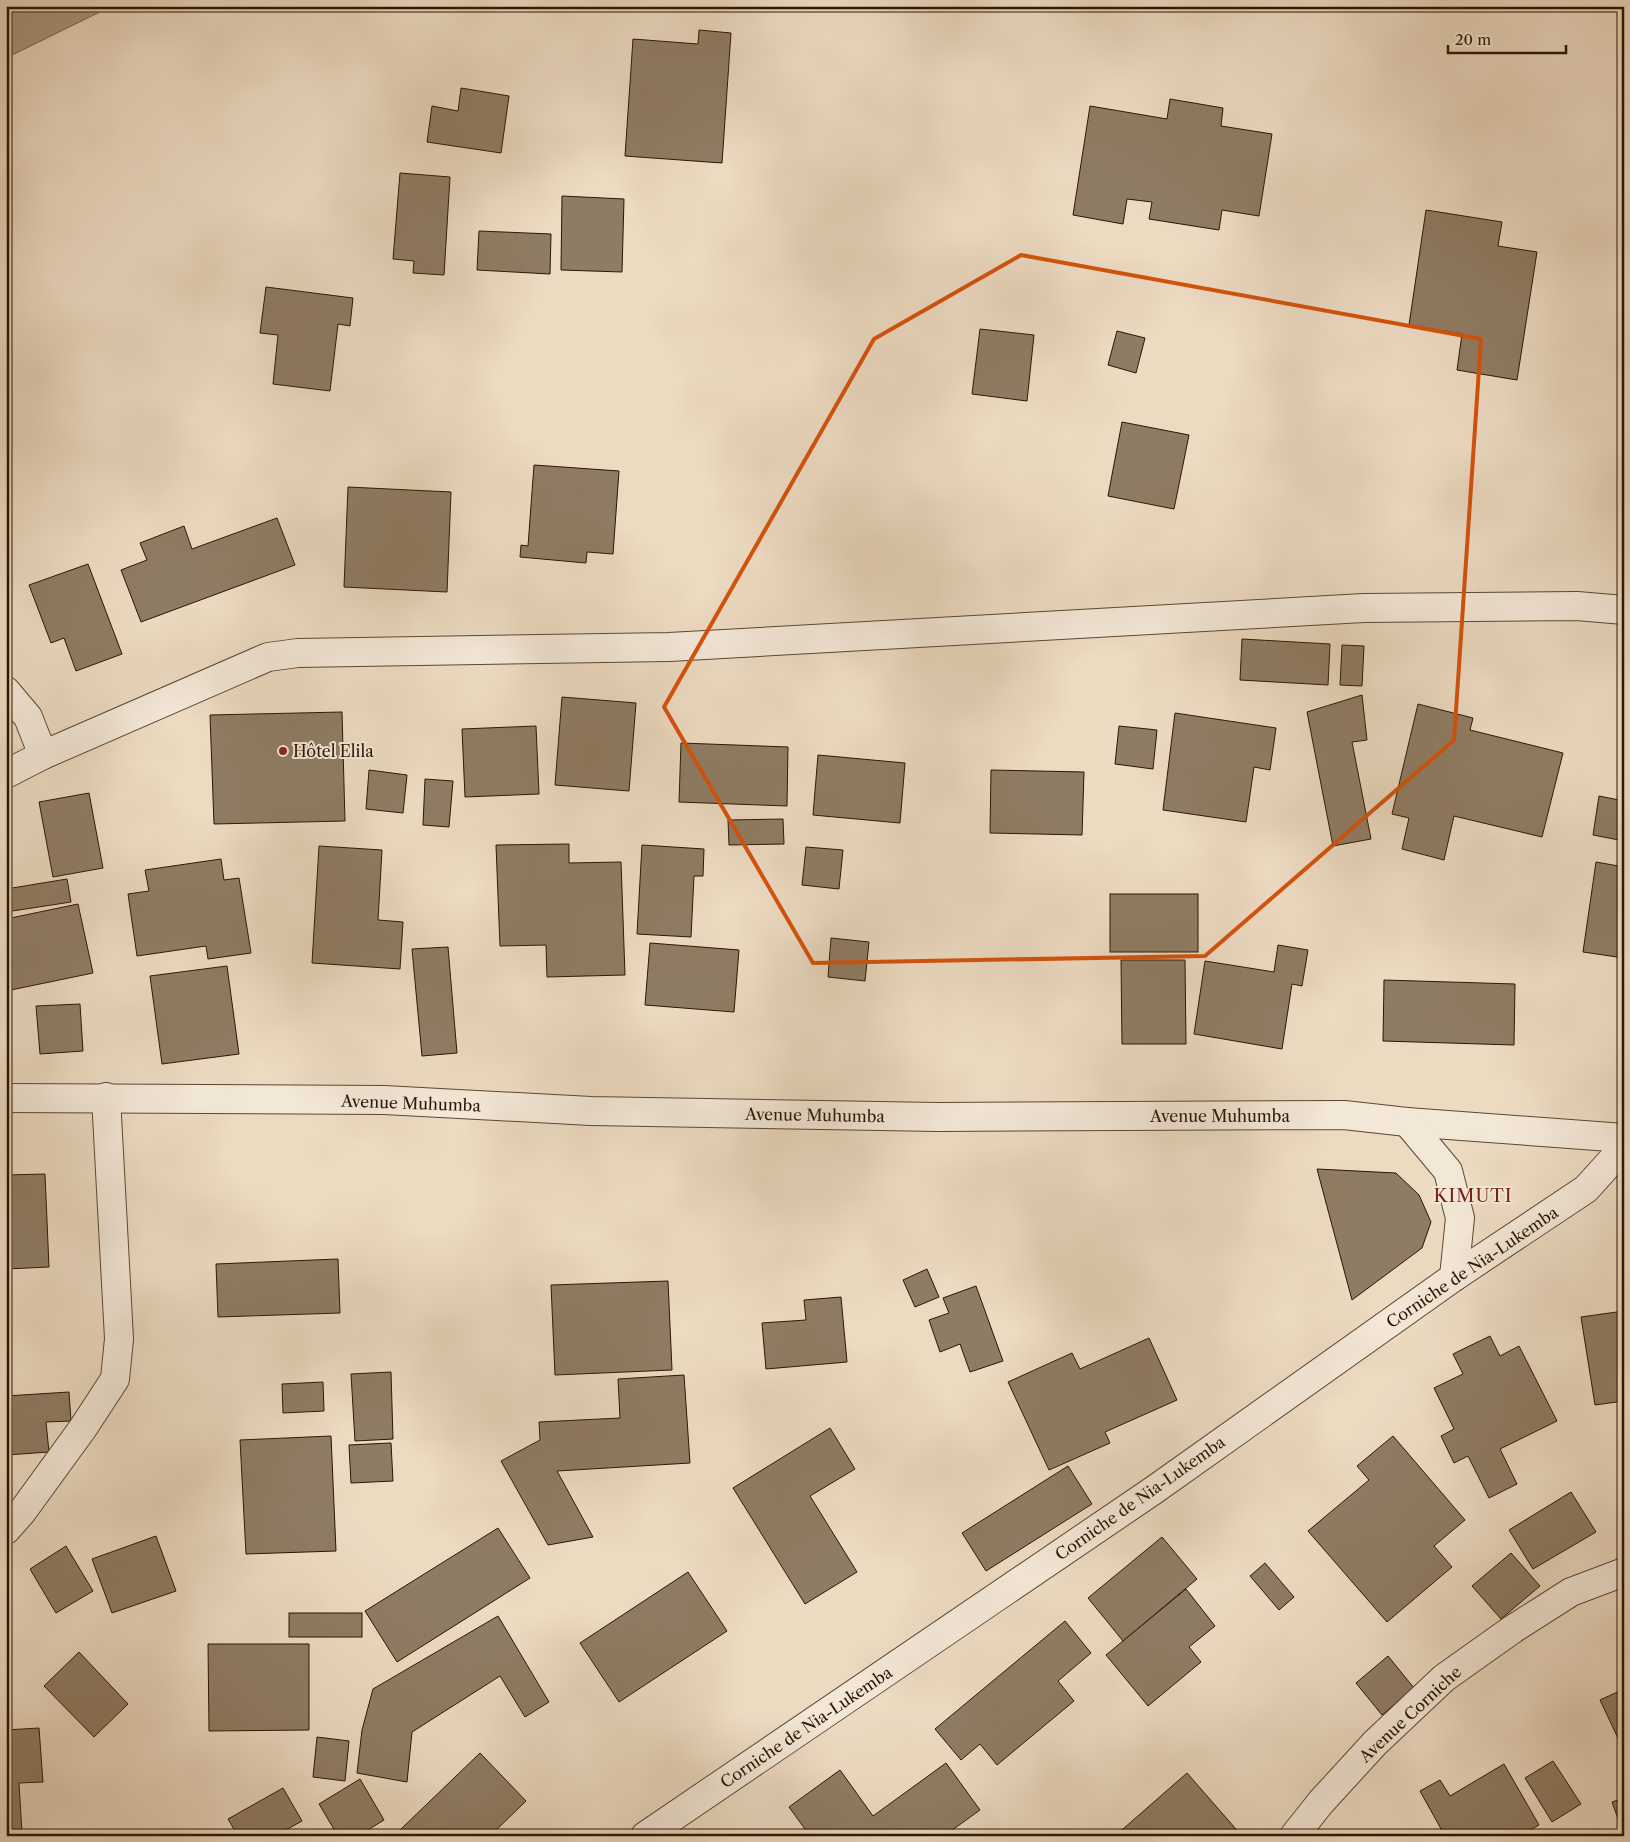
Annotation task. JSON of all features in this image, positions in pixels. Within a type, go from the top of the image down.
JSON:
[{"type":"street","points":[[6,774],[43,755],[268,657],[298,653],[669,647],[1364,608],[1577,606],[1624,610]]},
{"type":"street","points":[[6,691],[28,717],[43,755]]},
{"type":"street","points":[[6,1530],[22,1512],[115,1379],[119,1339],[106,1097]]},
{"type":"street","name":"Avenue Muhumba","points":[[6,1098],[106,1097],[384,1100],[591,1111],[938,1118],[1344,1115],[1407,1122],[1624,1138]]},
{"type":"street","points":[[1407,1122],[1448,1171],[1460,1218],[1454,1277]]},
{"type":"street","name":"Corniche de Nia-Lukemba","points":[[645,1836],[1154,1490],[1454,1277],[1586,1189],[1624,1147]]},
{"type":"street","name":"Avenue Corniche","points":[[1294,1836],[1321,1802],[1375,1743],[1444,1678],[1513,1628],[1571,1592],[1624,1572]]},
{"type":"highlighted area","points":[[1021,255],[1481,339],[1454,740],[1205,956],[813,963],[664,707],[874,339]]},
{"type":"shaded area","points":[[6,6],[112,6],[6,58]]},
{"type":"building","points":[[699,30],[731,33],[722,163],[625,156],[633,39],[698,44]]},
{"type":"building","points":[[461,88],[509,96],[501,153],[427,142],[432,106],[458,111]]},
{"type":"building","points":[[1170,99],[1223,108],[1221,126],[1272,134],[1259,216],[1222,210],[1219,230],[1149,219],[1152,202],[1127,199],[1123,224],[1073,215],[1090,106],[1167,119]]},
{"type":"building","points":[[400,173],[450,177],[444,275],[413,273],[414,261],[393,259]]},
{"type":"building","points":[[562,196],[624,199],[622,272],[561,270]]},
{"type":"building","points":[[1426,210],[1502,222],[1498,246],[1537,252],[1517,380],[1457,370],[1462,334],[1409,325]]},
{"type":"building","points":[[479,231],[551,234],[550,274],[477,270]]},
{"type":"building","points":[[266,287],[353,298],[350,326],[338,324],[330,391],[273,384],[278,335],[260,333]]},
{"type":"building","points":[[980,329],[1034,335],[1027,401],[972,394]]},
{"type":"building","points":[[1117,331],[1145,338],[1136,373],[1108,365]]},
{"type":"building","points":[[1122,422],[1189,435],[1174,509],[1108,496]]},
{"type":"building","points":[[534,465],[619,471],[613,554],[587,552],[586,563],[520,557],[521,545],[528,546]]},
{"type":"building","points":[[348,487],[451,492],[447,592],[344,587]]},
{"type":"building","points":[[277,518],[295,565],[141,622],[121,570],[147,560],[140,543],[184,526],[192,549]]},
{"type":"building","points":[[88,564],[122,654],[76,671],[64,638],[51,643],[29,585]]},
{"type":"building","points":[[1242,639],[1330,644],[1328,685],[1240,680]]},
{"type":"building","points":[[1342,645],[1364,646],[1362,686],[1340,685]]},
{"type":"building","points":[[1362,695],[1367,740],[1352,742],[1371,839],[1333,846],[1307,712]]},
{"type":"building","points":[[562,697],[636,703],[629,791],[555,785]]},
{"type":"building","points":[[1418,704],[1473,718],[1470,730],[1563,753],[1542,837],[1454,816],[1444,860],[1402,849],[1409,818],[1392,814]]},
{"type":"building","points":[[342,712],[345,821],[214,824],[210,715]]},
{"type":"building","points":[[1175,713],[1276,728],[1270,770],[1254,767],[1246,822],[1163,810]]},
{"type":"building","points":[[536,726],[539,794],[465,797],[462,729]]},
{"type":"building","points":[[1119,726],[1157,730],[1153,769],[1115,764]]},
{"type":"building","points":[[681,743],[788,747],[787,806],[679,802]]},
{"type":"building","points":[[818,755],[905,763],[900,823],[813,815]]},
{"type":"building","points":[[369,770],[407,775],[403,813],[366,809]]},
{"type":"building","points":[[991,770],[1084,772],[1082,835],[990,833]]},
{"type":"building","points":[[425,779],[453,781],[449,827],[423,825]]},
{"type":"building","points":[[89,793],[103,868],[53,877],[39,802]]},
{"type":"building","points":[[1599,796],[1624,801],[1624,841],[1593,835]]},
{"type":"building","points":[[783,819],[784,844],[729,845],[728,820]]},
{"type":"building","points":[[569,844],[569,863],[621,862],[625,975],[547,977],[546,945],[500,946],[496,845]]},
{"type":"building","points":[[642,845],[704,849],[703,876],[694,876],[691,937],[637,934]]},
{"type":"building","points":[[319,846],[382,850],[378,920],[403,922],[400,969],[312,963]]},
{"type":"building","points":[[806,847],[843,850],[839,889],[802,885]]},
{"type":"building","points":[[221,859],[224,880],[239,878],[251,953],[208,959],[206,946],[137,956],[128,894],[149,891],[145,870]]},
{"type":"building","points":[[1596,862],[1624,867],[1624,958],[1583,952]]},
{"type":"building","points":[[67,879],[71,902],[6,912],[6,889]]},
{"type":"building","points":[[1110,894],[1198,894],[1198,952],[1110,952]]},
{"type":"building","points":[[78,904],[93,973],[6,991],[6,919]]},
{"type":"building","points":[[831,938],[869,942],[865,981],[828,977]]},
{"type":"building","points":[[650,943],[739,950],[734,1012],[645,1005]]},
{"type":"building","points":[[1278,945],[1308,950],[1302,986],[1292,984],[1282,1049],[1194,1034],[1205,961],[1274,972]]},
{"type":"building","points":[[448,947],[457,1053],[422,1056],[412,949]]},
{"type":"building","points":[[1121,960],[1185,960],[1186,1044],[1122,1044]]},
{"type":"building","points":[[227,966],[239,1054],[162,1064],[150,976]]},
{"type":"building","points":[[1384,980],[1515,984],[1514,1045],[1383,1041]]},
{"type":"building","points":[[80,1004],[83,1051],[40,1054],[36,1006]]},
{"type":"building","points":[[1317,1169],[1396,1173],[1419,1195],[1431,1222],[1422,1248],[1352,1300]]},
{"type":"building","points":[[45,1174],[49,1267],[6,1269],[6,1175]]},
{"type":"building","points":[[338,1259],[340,1313],[218,1317],[216,1264]]},
{"type":"building","points":[[927,1269],[939,1297],[915,1307],[903,1280]]},
{"type":"building","points":[[668,1281],[672,1370],[555,1375],[551,1285]]},
{"type":"building","points":[[976,1286],[1003,1361],[970,1372],[960,1344],[940,1352],[929,1320],[949,1313],[943,1298]]},
{"type":"building","points":[[841,1297],[847,1362],[766,1369],[762,1323],[806,1320],[804,1300]]},
{"type":"building","points":[[1624,1311],[1624,1401],[1595,1405],[1581,1317]]},
{"type":"building","points":[[1490,1336],[1500,1356],[1519,1346],[1557,1421],[1500,1449],[1517,1484],[1489,1498],[1468,1456],[1454,1463],[1441,1436],[1454,1429],[1434,1388],[1463,1374],[1453,1354]]},
{"type":"building","points":[[1149,1338],[1177,1400],[1105,1432],[1110,1443],[1049,1470],[1008,1382],[1072,1353],[1080,1369]]},
{"type":"building","points":[[391,1372],[393,1439],[355,1441],[351,1374]]},
{"type":"building","points":[[684,1375],[690,1463],[557,1471],[593,1537],[548,1545],[501,1461],[540,1440],[539,1422],[620,1418],[618,1379]]},
{"type":"building","points":[[323,1382],[324,1411],[283,1413],[282,1384]]},
{"type":"building","points":[[69,1392],[71,1421],[46,1422],[49,1452],[6,1455],[6,1396]]},
{"type":"building","points":[[830,1428],[855,1469],[810,1496],[857,1572],[805,1604],[733,1488]]},
{"type":"building","points":[[331,1436],[336,1551],[246,1554],[240,1440]]},
{"type":"building","points":[[1393,1436],[1465,1520],[1434,1546],[1452,1567],[1387,1622],[1308,1531],[1369,1480],[1357,1466]]},
{"type":"building","points":[[391,1443],[393,1481],[351,1483],[349,1445]]},
{"type":"building","points":[[1068,1466],[1092,1504],[986,1571],[962,1533]]},
{"type":"building","points":[[1571,1492],[1596,1532],[1533,1569],[1509,1530]]},
{"type":"building","points":[[498,1528],[530,1578],[397,1662],[365,1611]]},
{"type":"building","points":[[156,1536],[176,1591],[112,1613],[92,1559]]},
{"type":"building","points":[[1162,1537],[1197,1579],[1123,1641],[1088,1598]]},
{"type":"building","points":[[66,1546],[93,1591],[56,1613],[30,1569]]},
{"type":"building","points":[[1511,1553],[1540,1586],[1501,1619],[1472,1586]]},
{"type":"building","points":[[1265,1563],[1294,1597],[1279,1610],[1250,1576]]},
{"type":"building","points":[[688,1572],[727,1631],[619,1702],[580,1643]]},
{"type":"building","points":[[1186,1589],[1215,1626],[1189,1647],[1201,1662],[1148,1706],[1106,1655]]},
{"type":"building","points":[[289,1613],[362,1613],[362,1637],[289,1637]]},
{"type":"building","points":[[498,1616],[549,1702],[525,1717],[500,1676],[412,1732],[407,1782],[357,1773],[362,1730],[373,1689]]},
{"type":"building","points":[[1065,1621],[1091,1653],[1058,1681],[1074,1701],[997,1765],[980,1744],[961,1760],[935,1729]]},
{"type":"building","points":[[208,1644],[309,1644],[309,1730],[209,1731]]},
{"type":"building","points":[[79,1652],[128,1704],[94,1737],[44,1686]]},
{"type":"building","points":[[1388,1656],[1414,1688],[1382,1715],[1356,1683]]},
{"type":"building","points":[[1624,1689],[1624,1751],[1600,1700]]},
{"type":"building","points":[[39,1728],[43,1782],[19,1783],[22,1833],[6,1834],[6,1730]]},
{"type":"building","points":[[317,1737],[349,1741],[345,1781],[313,1777]]},
{"type":"building","points":[[480,1753],[526,1801],[490,1836],[405,1836],[400,1830]]},
{"type":"building","points":[[1553,1761],[1581,1804],[1552,1822],[1525,1778]]},
{"type":"building","points":[[946,1763],[980,1810],[944,1836],[810,1836],[789,1807],[840,1770],[873,1816]]},
{"type":"building","points":[[1504,1764],[1539,1825],[1520,1836],[1445,1836],[1420,1791],[1440,1780],[1450,1796]]},
{"type":"building","points":[[1187,1773],[1242,1836],[1115,1836]]},
{"type":"building","points":[[360,1779],[384,1820],[358,1836],[338,1836],[319,1804]]},
{"type":"building","points":[[283,1788],[302,1821],[275,1836],[238,1836],[228,1819]]},
{"type":"building","points":[[1624,1798],[1624,1835],[1612,1802]]},
{"type":"place","name":"Hôtel Elila","points":[[283,751]]},
{"type":"district","name":"KIMUTI","points":[[1473,1196]]}]
